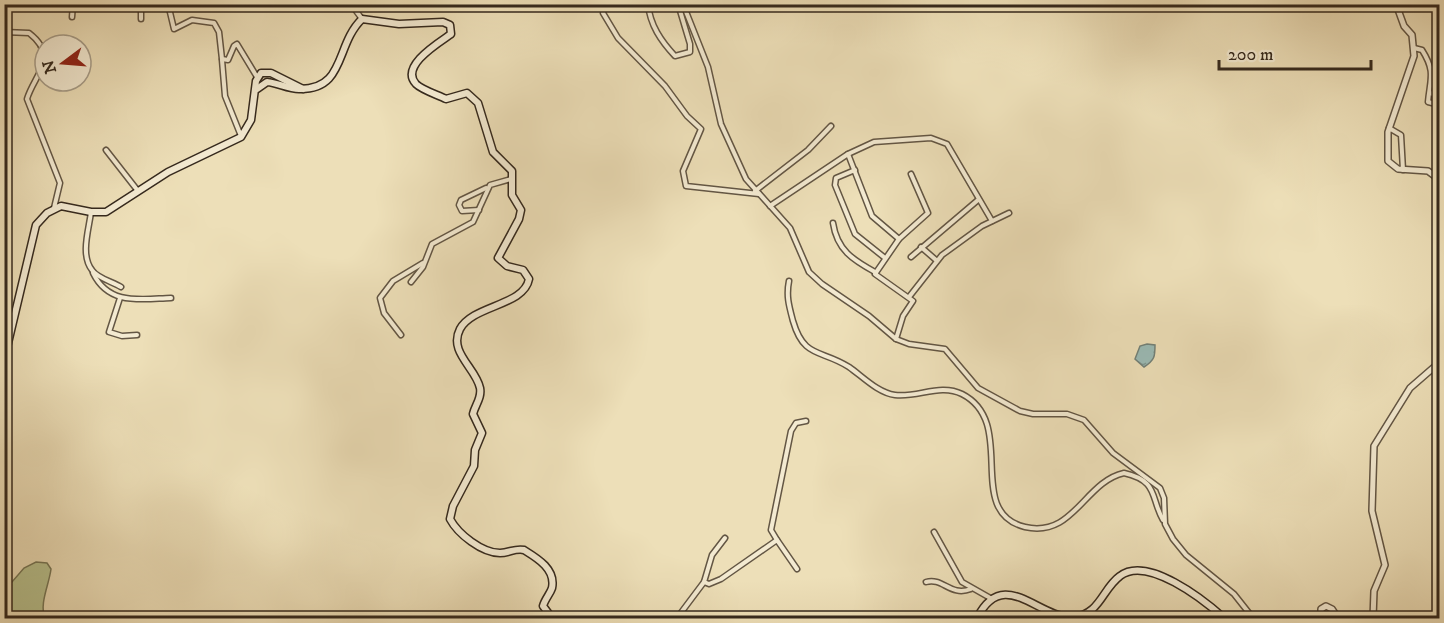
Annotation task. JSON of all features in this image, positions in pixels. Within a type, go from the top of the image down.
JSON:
[{"type":"main road","points":[[256,89],[267,82],[304,89],[328,81],[339,63],[347,36],[362,19],[399,24],[443,22],[450,25],[451,34],[431,46],[412,70],[414,81],[446,99],[467,93],[473,96],[478,103],[493,152],[510,169],[512,195],[520,214],[498,258],[502,264],[523,270],[529,281],[520,294],[471,318],[459,332],[458,349],[480,387],[480,395],[473,414],[482,433],[475,450],[474,466],[453,506],[450,519],[467,537],[485,549],[500,553],[521,550],[542,563],[552,577],[552,588],[543,606],[552,618]]},
{"type":"main road","points":[[4,360],[36,225],[54,208],[70,206],[102,213],[114,209],[175,169],[241,136],[251,120],[257,76],[261,73],[271,73],[304,89]]},
{"type":"main road","points":[[977,618],[993,600],[1007,595],[1016,596],[1058,615],[1077,617],[1096,607],[1120,576],[1141,570],[1154,573],[1197,596],[1224,618]]},
{"type":"street","points":[[72,17],[73,4]]},
{"type":"street","points":[[141,4],[141,19]]},
{"type":"street","points":[[168,4],[174,29],[192,20],[209,20],[216,25],[222,58],[225,96],[241,136]]},
{"type":"street","points":[[351,4],[362,19]]},
{"type":"street","points":[[605,4],[603,13],[618,38],[665,86],[687,116],[700,128],[701,133],[683,171],[686,186],[760,195]]},
{"type":"street","points":[[648,4],[650,21],[668,48],[675,56],[685,56],[690,52],[690,44],[678,4]]},
{"type":"street","points":[[684,4],[711,75],[723,129],[746,179],[792,232],[812,275],[869,316],[896,339],[945,349],[978,388],[1022,412],[1067,414],[1081,418],[1113,453],[1160,488],[1164,498],[1164,524]]},
{"type":"street","points":[[1396,4],[1404,26],[1412,35],[1414,48],[1389,128],[1388,161],[1394,167],[1403,170],[1421,169],[1440,180]]},
{"type":"street","points":[[4,32],[29,33],[42,51],[44,64],[28,95],[27,105],[43,134],[60,183],[54,208]]},
{"type":"street","points":[[222,58],[228,60],[237,44],[257,76]]},
{"type":"street","points":[[1414,48],[1422,50],[1432,75],[1428,102],[1440,105]]},
{"type":"street","points":[[1432,75],[1440,75]]},
{"type":"street","points":[[1430,93],[1440,96]]},
{"type":"street","points":[[755,191],[808,150],[831,126]]},
{"type":"street","points":[[1389,128],[1401,135],[1403,170]]},
{"type":"street","points":[[770,206],[848,154],[879,141],[921,138],[942,140],[951,151],[992,221]]},
{"type":"street","points":[[106,150],[139,192]]},
{"type":"street","points":[[848,154],[872,216],[899,239]]},
{"type":"street","points":[[855,170],[836,178],[835,185],[855,234],[885,258]]},
{"type":"street","points":[[875,272],[899,239],[928,213],[911,174]]},
{"type":"street","points":[[479,210],[462,211],[459,205],[461,200],[495,182],[512,179]]},
{"type":"street","points":[[411,282],[432,244],[471,224],[479,210],[486,188]]},
{"type":"street","points":[[911,257],[978,200]]},
{"type":"street","points":[[91,212],[87,247],[93,272],[102,286],[120,298],[142,300],[171,298]]},
{"type":"street","points":[[909,297],[936,261],[992,221],[1009,213]]},
{"type":"street","points":[[833,223],[835,237],[843,250],[914,302],[903,316],[896,339]]},
{"type":"street","points":[[921,247],[936,261]]},
{"type":"street","points":[[401,335],[384,313],[380,298],[393,282],[424,262]]},
{"type":"street","points":[[93,272],[121,287]]},
{"type":"street","points":[[789,281],[787,300],[799,339],[807,347],[839,361],[889,394],[951,390],[979,406],[985,413],[990,430],[993,491],[1002,511],[1011,520],[1032,528],[1057,525],[1073,515],[1102,486],[1124,473],[1139,479],[1154,491],[1164,524],[1186,555],[1234,594],[1246,606],[1253,618]]},
{"type":"street","points":[[120,298],[109,332],[122,336],[137,335]]},
{"type":"street","points":[[1373,618],[1374,591],[1385,565],[1372,511],[1374,446],[1410,388],[1440,362]]},
{"type":"street","points":[[797,569],[771,530],[791,431],[796,423],[806,421]]},
{"type":"street","points":[[934,532],[962,582],[993,600]]},
{"type":"street","points":[[677,618],[704,582],[710,561],[724,538]]},
{"type":"street","points":[[704,582],[709,584],[721,579],[777,540]]},
{"type":"street","points":[[926,582],[936,580],[951,590],[964,592],[972,589]]},
{"type":"street","points":[[1321,618],[1321,609],[1326,606],[1332,609],[1338,618]]},
{"type":"green space","points":[[36,562],[47,563],[51,569],[43,607],[45,618],[5,618],[5,590],[24,568]]},
{"type":"water","points":[[1155,345],[1155,352],[1154,358],[1144,367],[1135,359],[1140,346]]}]
